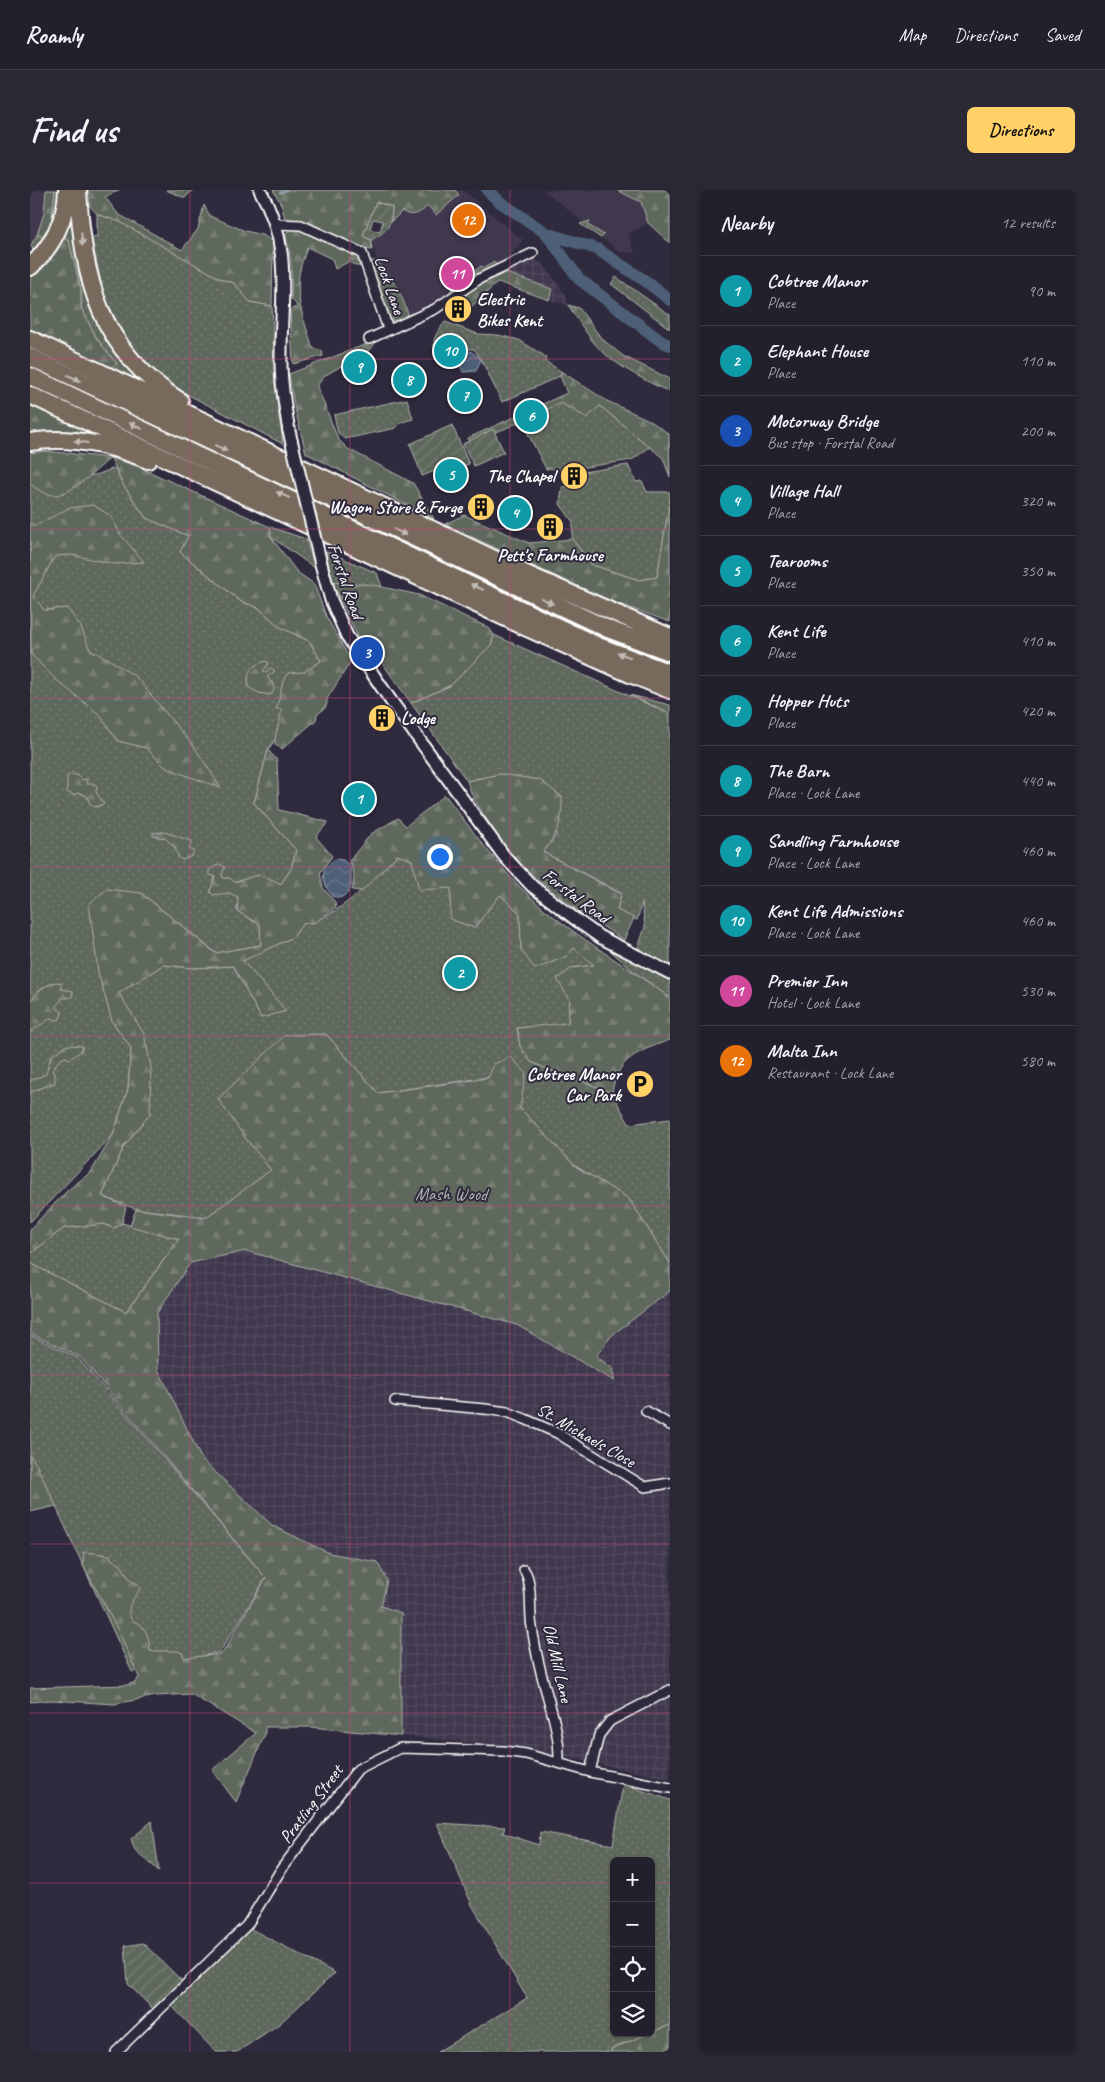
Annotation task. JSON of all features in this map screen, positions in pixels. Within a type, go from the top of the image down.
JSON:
[{"type":"highway","points":[[30,266],[47,249],[58,230],[63,216],[67,190]]},
{"type":"highway","points":[[78,190],[82,246],[90,282],[99,310],[124,351],[149,377],[176,399],[291,462]]},
{"type":"highway","points":[[30,339],[526,574],[670,637]]},
{"type":"highway","points":[[30,357],[608,630],[670,652]]},
{"type":"highway","points":[[30,376],[598,646],[670,672]]},
{"type":"highway","points":[[30,395],[560,643],[670,690]]},
{"type":"highway","points":[[30,442],[69,440],[94,443],[116,449],[260,503]]},
{"type":"street","name":"Forstal Road","points":[[260,190],[276,224],[282,255],[284,304],[281,372],[289,431],[331,600],[347,636],[396,708],[504,856],[532,886],[579,922],[607,940],[670,974]]},
{"type":"street","name":"Lock Lane","points":[[276,224],[301,225],[362,254],[388,329]]},
{"type":"street","name":"Lock Lane","points":[[369,338],[435,309],[479,279],[533,253]]},
{"type":"street","name":"St. Michaels Close","points":[[395,1401],[485,1408],[506,1412],[556,1433],[645,1487],[670,1482]]},
{"type":"street","points":[[646,1411],[670,1425]]},
{"type":"street","name":"Old Mill Lane","points":[[524,1570],[529,1583],[530,1620],[536,1651],[558,1735],[559,1763]]},
{"type":"street","points":[[590,1772],[599,1734],[610,1722],[670,1690]]},
{"type":"street","name":"Pratling Street","points":[[116,2052],[247,1925],[282,1868],[358,1769],[400,1748],[503,1751],[526,1754],[590,1772],[670,1788]]},
{"type":"shaded area","points":[[30,190],[46,190],[46,199],[41,226],[30,246]]},
{"type":"shaded area","points":[[448,190],[463,190],[523,240],[502,266],[440,303],[409,318],[392,277],[377,261],[371,240],[384,233],[402,211],[419,214]]},
{"type":"shaded area","points":[[544,190],[617,190],[641,202],[648,223],[628,234],[635,253],[619,252]]},
{"type":"shaded area","points":[[533,257],[543,264],[566,295],[568,305],[549,300],[552,289],[502,272]]},
{"type":"shaded area","points":[[246,1251],[517,1325],[613,1381],[613,1369],[596,1357],[612,1335],[670,1291],[670,1779],[517,1747],[401,1736],[401,1613],[381,1606],[273,1526],[202,1460],[158,1369],[157,1313],[190,1263]]},
{"type":"green space","points":[[46,190],[55,190],[51,224],[42,236],[37,235],[44,213]]},
{"type":"green space","points":[[55,190],[63,190],[56,226],[34,254],[31,245],[37,235],[42,236],[51,224]]},
{"type":"green space","points":[[88,190],[119,190],[105,197],[118,214],[182,250],[198,229],[204,205],[210,216],[245,231],[263,235],[273,242],[272,306],[250,302],[234,283],[221,279],[120,222],[97,214],[90,206]]},
{"type":"green space","points":[[166,190],[193,190],[185,198]]},
{"type":"green space","points":[[273,190],[455,190],[459,195],[436,215],[428,206],[412,215],[402,211],[391,222],[392,207],[376,202],[363,236],[371,240],[372,250],[357,248],[295,220],[286,222],[281,204]]},
{"type":"green space","points":[[617,190],[670,190],[670,243],[648,223],[641,202]]},
{"type":"green space","points":[[74,192],[89,295],[168,399],[108,370],[117,364],[97,339],[81,308],[81,290],[69,241],[62,238]]},
{"type":"green space","points":[[376,202],[392,207],[391,219],[385,231],[371,240],[363,236]],"holes":[[[373,219],[383,221],[380,232],[370,229]]]},
{"type":"green space","points":[[97,214],[120,221],[221,279],[234,283],[250,302],[272,306],[275,385],[283,444],[179,390],[155,371],[127,341],[104,296],[91,236],[97,237]]},
{"type":"green space","points":[[590,221],[588,225],[604,235],[601,238],[580,224]]},
{"type":"green space","points":[[291,229],[297,229],[355,254],[360,267],[348,262],[335,269],[332,259],[307,247],[299,280],[299,300],[313,348],[322,351],[323,356],[293,364],[290,311],[293,308],[297,308],[291,299],[291,262],[286,239],[286,233]]},
{"type":"green space","points":[[62,238],[69,241],[81,290],[81,308],[97,339],[117,364],[108,370],[30,332],[30,273]]},
{"type":"green space","points":[[370,261],[377,261],[393,281],[404,302],[409,318],[395,324],[390,318],[369,264]]},
{"type":"green space","points":[[494,262],[503,272],[552,289],[549,300],[498,282],[471,307],[450,291],[481,266],[484,268]]},
{"type":"green space","points":[[616,277],[670,315],[670,329],[611,284]]},
{"type":"green space","points":[[568,305],[579,308],[601,338],[623,356],[670,379],[670,392],[651,383],[610,358],[595,344]]},
{"type":"green space","points":[[445,322],[478,334],[498,335],[519,340],[546,357],[545,361],[562,372],[560,376],[502,402],[481,359],[474,349],[434,346],[435,336]]},
{"type":"green space","points":[[377,340],[371,349],[324,376],[317,386],[338,439],[348,449],[413,483],[434,519],[306,453],[294,405],[289,374]]},
{"type":"green space","points":[[562,372],[607,401],[649,420],[669,434],[670,477],[663,458],[600,406],[587,418],[561,403],[504,429],[469,441],[468,438],[567,393],[560,376]]},
{"type":"green space","points":[[407,399],[413,419],[402,422],[396,428],[345,439],[338,433],[334,415]]},
{"type":"green space","points":[[561,403],[572,409],[600,406],[650,447],[632,460],[558,471],[551,468],[546,469],[521,420]]},
{"type":"green space","points":[[30,404],[104,437],[30,436]]},
{"type":"green space","points":[[452,425],[469,464],[455,468],[453,464],[422,476],[410,444]]},
{"type":"green space","points":[[493,429],[504,452],[474,466],[463,444]]},
{"type":"green space","points":[[46,451],[111,458],[78,485],[63,493],[52,495],[42,492],[30,484],[30,453]]},
{"type":"green space","points":[[111,458],[137,466],[270,527],[271,537],[297,572],[314,584],[326,616],[351,661],[327,699],[326,707],[317,714],[316,720],[282,749],[275,744],[275,740],[281,714],[281,709],[276,709],[283,681],[288,673],[304,672],[321,661],[309,641],[280,627],[259,608],[240,601],[180,552],[188,536],[146,518],[122,483]]},
{"type":"green space","points":[[30,463],[80,476],[96,475],[115,468],[122,483],[146,518],[189,536],[180,552],[240,601],[259,608],[280,627],[309,641],[321,661],[299,705],[268,750],[254,803],[296,850],[291,869],[281,884],[237,911],[260,925],[261,945],[216,953],[141,893],[112,1021],[131,1048],[128,1089],[113,1135],[30,1222]]},
{"type":"green space","points":[[628,465],[636,482],[642,481],[647,492],[670,492],[670,502],[657,577],[639,580],[592,565],[572,539],[573,522],[560,504],[562,487],[585,483],[583,472]]},
{"type":"green space","points":[[670,500],[670,622],[599,597],[445,524],[464,515],[529,543],[572,539],[592,565],[639,580],[657,577]]},
{"type":"green space","points":[[93,505],[111,516],[120,534],[144,562],[114,564],[72,555],[55,556],[33,596],[44,610],[67,608],[81,627],[90,650],[136,677],[195,748],[221,788],[166,768],[146,748],[118,741],[99,714],[55,679],[31,654],[30,524],[35,526],[69,508]]},
{"type":"green space","points":[[270,527],[306,539],[315,568],[271,537]]},
{"type":"green space","points":[[326,551],[377,573],[382,587],[332,582]]},
{"type":"green space","points":[[332,582],[373,585],[419,595],[489,628],[494,635],[491,645],[451,685],[411,703],[372,649],[359,639]]},
{"type":"green space","points":[[494,635],[670,714],[670,966],[638,948],[645,927],[642,903],[637,920],[617,911],[621,893],[543,852],[557,834],[500,774],[467,781],[411,703],[451,685],[491,645]]},
{"type":"green space","points":[[266,661],[269,663],[263,671],[266,672],[271,668],[275,671],[267,677],[273,684],[274,690],[271,695],[259,693],[248,687],[249,672],[256,665]]},
{"type":"green space","points":[[630,695],[670,705],[670,714]]},
{"type":"green space","points":[[268,750],[277,760],[279,810],[328,822],[316,837],[332,856],[320,873],[323,888],[335,902],[336,907],[316,922],[303,924],[293,937],[243,961],[286,1011],[261,1018],[233,966],[193,968],[163,965],[119,993],[144,1034],[151,1067],[150,1114],[124,1146],[102,1196],[126,1207],[122,1223],[114,1228],[104,1224],[64,1228],[30,1254],[30,1229],[68,1190],[91,1172],[113,1135],[128,1089],[131,1048],[112,1021],[98,972],[89,904],[107,889],[141,893],[215,953],[261,945],[260,925],[237,911],[238,897],[229,893],[213,895],[210,892],[215,876],[209,875],[209,870],[219,864],[225,867],[222,874],[223,878],[229,878],[235,882],[254,876],[262,876],[281,884],[291,869],[296,850],[254,803]]},
{"type":"green space","points":[[72,774],[79,776],[82,780],[87,779],[86,784],[97,786],[96,792],[104,804],[95,807],[90,804],[87,796],[79,793],[73,795],[67,792],[67,776]]},
{"type":"green space","points":[[500,774],[540,780],[562,797],[558,826],[553,838],[543,852],[621,894],[617,910],[634,918],[624,940],[574,908],[513,860],[473,798],[467,781]]},
{"type":"green space","points":[[445,795],[481,842],[520,887],[554,917],[670,998],[670,1040],[640,1052],[625,1063],[619,1071],[612,1093],[531,1062],[520,1046],[517,1028],[568,1023],[570,1000],[557,979],[572,968],[594,965],[574,948],[565,957],[535,969],[521,950],[520,913],[500,895],[474,928],[450,919],[451,888],[419,890],[412,860],[397,855],[362,891],[352,890],[354,872],[349,861],[371,834],[398,818],[406,826]]},
{"type":"green space","points":[[164,832],[192,841],[189,849],[194,851],[192,856],[183,860],[179,858],[175,848],[165,838],[153,836],[153,833]]},
{"type":"green space","points":[[397,855],[412,860],[451,888],[474,928],[500,894],[520,913],[521,950],[573,948],[595,965],[572,968],[568,1024],[517,1028],[520,1046],[531,1062],[612,1093],[629,1124],[670,1119],[670,1263],[629,1199],[575,1166],[519,1107],[525,1073],[494,1064],[489,1077],[378,1093],[326,1034],[246,1139],[272,1170],[207,1217],[136,1209],[102,1196],[124,1146],[150,1114],[142,1032],[118,993],[163,965],[193,968],[234,966],[261,1018],[285,1010],[242,961],[293,937],[303,923],[316,920],[341,906],[354,897]]},
{"type":"green space","points":[[605,946],[670,980],[670,998],[632,970]]},
{"type":"green space","points":[[58,982],[61,983],[61,989],[73,991],[72,997],[63,998],[55,1007],[62,1012],[60,1019],[55,1020],[51,1018],[30,1032],[30,1003],[32,999],[46,986]]},
{"type":"green space","name":"Mash Wood","points":[[326,1034],[378,1093],[488,1078],[494,1064],[511,1057],[526,1073],[520,1108],[575,1166],[629,1199],[670,1263],[670,1291],[612,1335],[596,1356],[613,1369],[614,1381],[517,1325],[246,1251],[190,1263],[157,1313],[158,1369],[202,1460],[273,1526],[329,1553],[377,1562],[387,1580],[381,1606],[401,1613],[401,1736],[311,1727],[265,1727],[265,1734],[236,1802],[212,1770],[256,1733],[191,1694],[156,1696],[114,1704],[51,1700],[30,1702],[30,1688],[127,1685],[136,1682],[139,1677],[118,1630],[83,1565],[84,1552],[110,1555],[111,1559],[121,1565],[130,1580],[138,1584],[140,1589],[130,1604],[129,1612],[133,1621],[144,1629],[150,1651],[178,1651],[183,1654],[184,1658],[222,1654],[266,1578],[80,1357],[30,1333],[30,1263],[126,1312],[179,1239],[130,1226],[136,1209],[205,1218],[271,1170],[218,1099],[285,1035]]},
{"type":"green space","points":[[67,1045],[83,1046],[81,1051],[70,1059],[66,1057],[59,1060],[52,1071],[55,1073],[55,1083],[30,1092],[30,1081],[46,1074],[51,1056]]},
{"type":"green space","points":[[122,1223],[179,1239],[126,1312],[30,1263],[30,1254],[63,1228],[104,1224],[114,1228]]},
{"type":"green space","points":[[30,1335],[78,1358],[266,1578],[220,1652],[132,1672],[45,1483],[30,1488]]},
{"type":"green space","points":[[30,1455],[36,1464],[56,1506],[30,1512]]},
{"type":"green space","points":[[623,1784],[670,1800],[670,2025],[655,2031],[655,1857],[610,1857],[610,2037],[640,2037],[611,2049],[612,2052],[437,2052],[527,1998],[472,1905],[437,1823],[505,1827],[503,1833],[539,1845],[540,1832],[613,1845]]},
{"type":"green space","points":[[152,1821],[159,1871],[135,1850],[131,1839]]},
{"type":"green space","points":[[251,1929],[335,1973],[279,2024],[237,2052],[216,2052],[171,2005]]},
{"type":"green space","points":[[143,1943],[183,1982],[153,2009],[128,1984],[125,1946]]},
{"type":"green space","points":[[670,2025],[670,2052],[612,2052],[611,2049],[640,2037],[655,2037],[655,2031]]},
{"type":"water","points":[[470,351],[481,359],[476,371],[463,372],[458,354]]},
{"type":"water","points":[[335,859],[343,860],[351,867],[351,885],[348,893],[340,898],[332,896],[323,876],[326,868]]},
{"type":"waterway","points":[[280,193],[287,190]]},
{"type":"waterway","points":[[487,190],[500,202],[546,233],[597,249],[647,282],[670,300]]},
{"type":"waterway","points":[[546,233],[579,279],[662,342],[670,345]]},
{"type":"place","name":"Malta Inn","points":[[468,220]]},
{"type":"place","name":"Premier Inn","points":[[457,274]]},
{"type":"place","name":"Electric Bikes Kent","points":[[458,309]]},
{"type":"place","name":"Kent Life Admissions","points":[[450,351]]},
{"type":"place","name":"Sandling Farmhouse","points":[[359,367]]},
{"type":"place","name":"The Barn","points":[[409,380]]},
{"type":"place","name":"Hopper Huts","points":[[465,396]]},
{"type":"place","name":"Kent Life","points":[[531,416]]},
{"type":"place","name":"Tearooms","points":[[451,475]]},
{"type":"place","name":"The Chapel","points":[[574,476]]},
{"type":"place","name":"Wagon Store & Forge","points":[[481,507]]},
{"type":"place","name":"Village Hall","points":[[515,513]]},
{"type":"place","name":"Pett's Farmhouse","points":[[550,527]]},
{"type":"place","name":"Motorway Bridge","points":[[367,653]]},
{"type":"place","name":"Lodge","points":[[382,718]]},
{"type":"place","name":"Cobtree Manor","points":[[359,799]]},
{"type":"place","name":"Elephant House","points":[[460,973]]},
{"type":"place","name":"Cobtree Manor Car Park","points":[[640,1084]]}]
